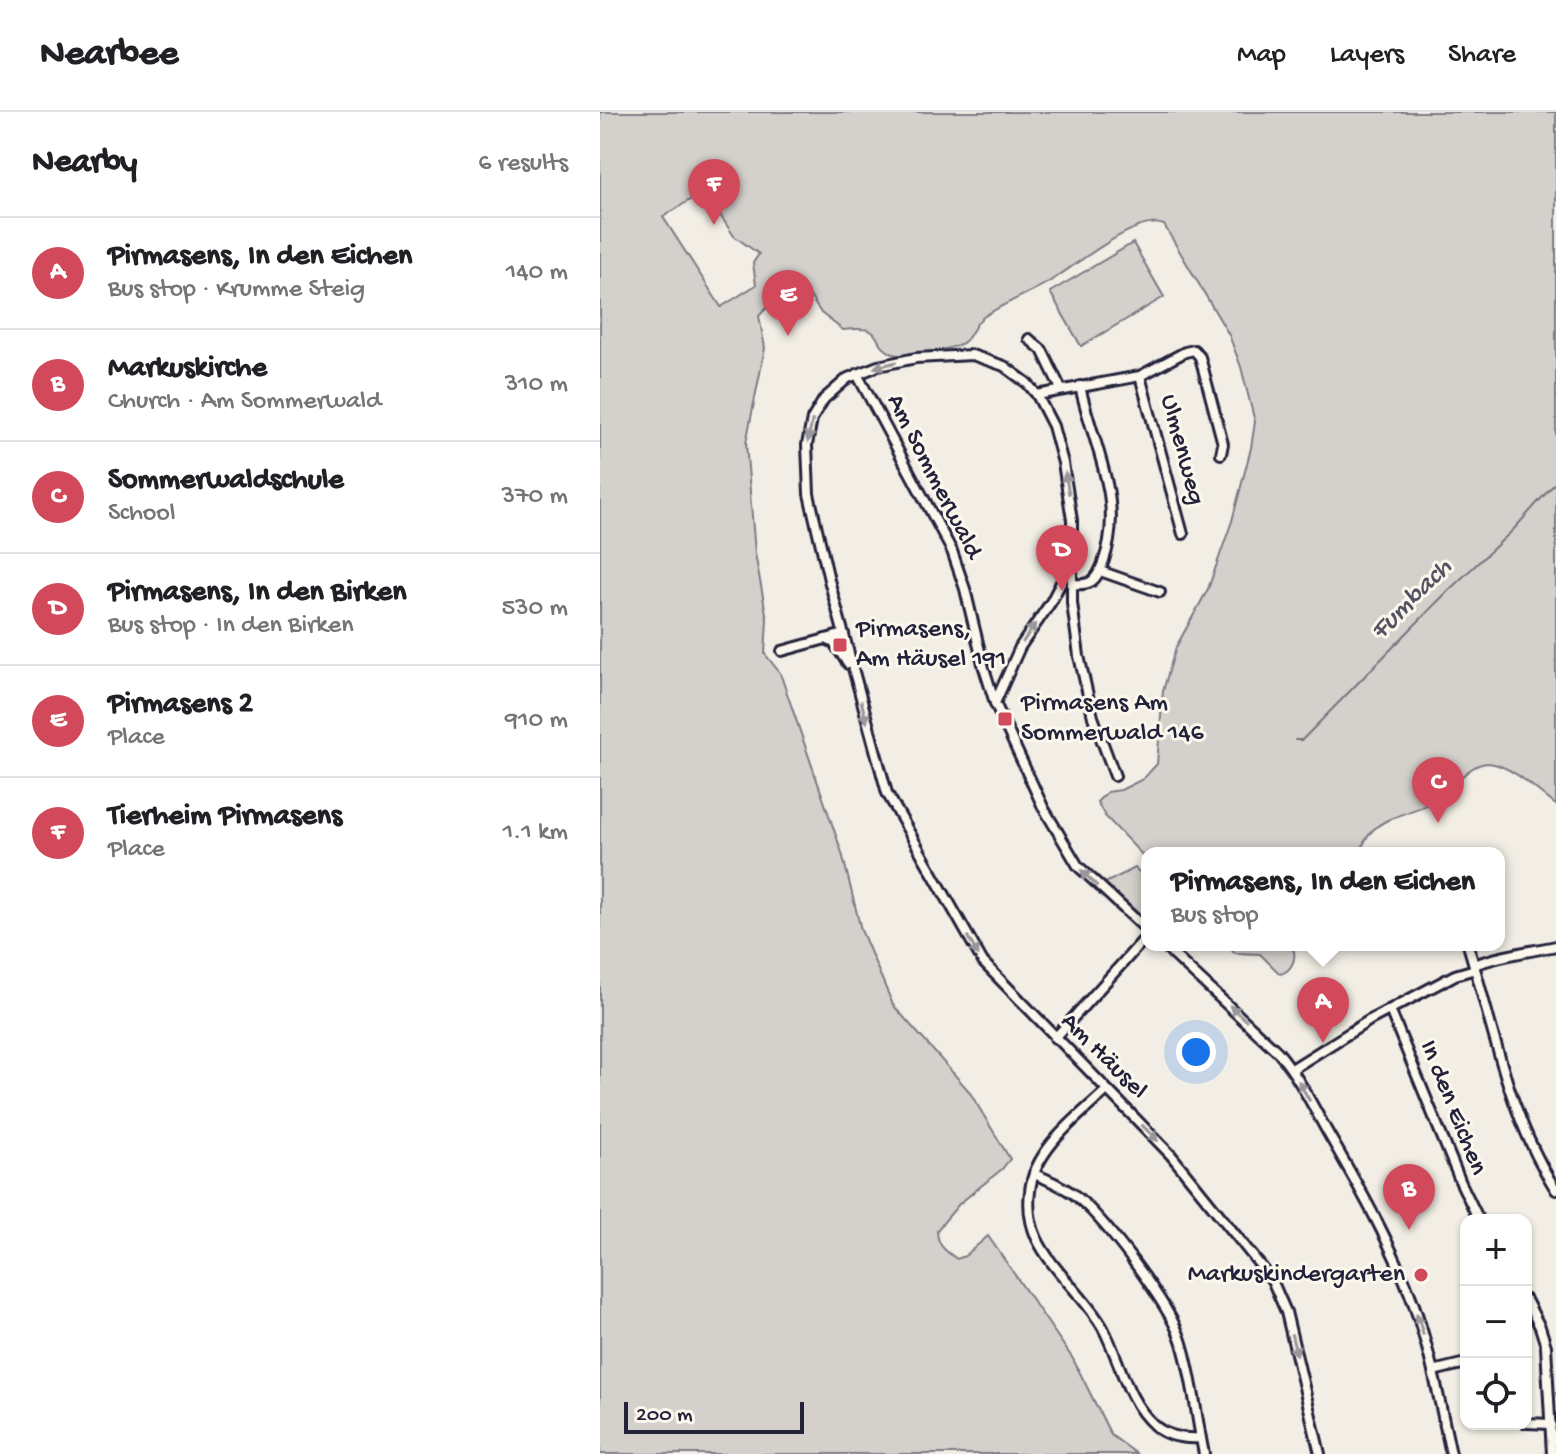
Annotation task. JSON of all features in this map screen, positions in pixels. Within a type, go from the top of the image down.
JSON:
[{"type":"street","points":[[1029,339],[1042,350],[1061,389]]},
{"type":"street","points":[[1037,395],[1140,376],[1185,352],[1196,351],[1223,444],[1221,454]]},
{"type":"street","points":[[857,374],[916,358],[972,355],[1004,366],[1027,383],[1037,395],[1053,426],[1063,463],[1070,505],[1072,603],[1087,696],[1115,776]]},
{"type":"street","name":"Am Häusel","points":[[857,374],[839,384],[817,408],[807,445],[812,512],[887,793],[989,970],[1180,1165],[1278,1290],[1320,1454]]},
{"type":"street","name":"Am Sommerwald","points":[[857,374],[952,551],[995,703],[1020,762],[1071,857],[1095,884],[1141,925]]},
{"type":"street","name":"Ulmenweg","points":[[1140,376],[1183,534]]},
{"type":"street","points":[[1072,584],[1091,584],[1100,571],[1112,532],[1113,512],[1080,386]]},
{"type":"street","points":[[995,703],[1020,647],[1051,602],[1072,560]]},
{"type":"street","points":[[1100,571],[1160,592]]},
{"type":"street","points":[[1051,602],[1060,599],[1072,603]]},
{"type":"street","points":[[782,651],[844,634]]},
{"type":"street","name":"Am Häusel","points":[[825,639],[842,652],[857,684]]},
{"type":"street","points":[[1055,1038],[1141,943]]},
{"type":"street","points":[[1292,1069],[1455,975],[1498,956],[1556,946]]},
{"type":"street","points":[[1170,951],[1261,1034],[1292,1069],[1380,1226],[1414,1305],[1433,1371],[1451,1454]]},
{"type":"street","points":[[1470,951],[1487,1019],[1519,1118],[1532,1150],[1556,1190]]},
{"type":"street","name":"In den Eichen","points":[[1390,1010],[1476,1214]]},
{"type":"street","points":[[1107,1090],[1054,1142],[1034,1174],[1029,1202],[1036,1238],[1103,1329],[1135,1401],[1145,1416],[1166,1433],[1187,1439],[1200,1438]]},
{"type":"street","points":[[1034,1174],[1070,1192],[1087,1207],[1162,1302],[1184,1351],[1204,1454]]},
{"type":"street","points":[[1532,1312],[1546,1346],[1552,1454]]},
{"type":"street","points":[[1433,1371],[1460,1364]]},
{"type":"street","points":[[1532,1423],[1551,1424]]},
{"type":"shaded area","points":[[600,112],[1556,112],[1556,805],[1515,773],[1488,763],[1468,771],[1430,803],[1379,825],[1362,847],[1141,847],[1141,854],[1105,816],[1097,802],[1107,792],[1121,790],[1143,779],[1157,764],[1163,691],[1176,647],[1208,589],[1232,521],[1255,422],[1229,335],[1164,225],[1137,227],[1121,235],[1047,283],[982,318],[964,342],[940,350],[893,354],[880,344],[872,332],[843,330],[821,313],[801,282],[793,278],[759,316],[765,348],[746,443],[755,553],[767,619],[765,654],[780,673],[842,853],[861,930],[893,1005],[969,1091],[1010,1159],[959,1204],[937,1230],[938,1240],[957,1259],[988,1236],[1073,1359],[1111,1435],[1137,1454],[600,1454]],"holes":[[[704,191],[734,236],[759,254],[753,263],[756,285],[721,307],[663,217]]]},
{"type":"shaded area","points":[[1133,243],[1164,297],[1081,346],[1050,292]]},
{"type":"shaded area","points":[[1135,868],[1141,874],[1141,916],[1105,883]]},
{"type":"shaded area","points":[[1233,951],[1294,951],[1294,959],[1292,966],[1280,974],[1260,954]]},
{"type":"waterway","name":"Fumbach","points":[[1295,740],[1302,740],[1449,590],[1512,531],[1556,482]]},
{"type":"place","name":"Tierheim Pirmasens","points":[[714,225]]},
{"type":"place","name":"Pirmasens 2","points":[[788,336]]},
{"type":"place","name":"Pirmasens, In den Birken","points":[[1062,591]]},
{"type":"place","name":"Pirmasens, Am Häusel 191","points":[[840,645]]},
{"type":"place","name":"Pirmasens Am Sommerwald 146","points":[[1005,719]]},
{"type":"place","name":"Sommerwaldschule","points":[[1438,823]]},
{"type":"place","name":"Pirmasens, In den Eichen","points":[[1323,1043]]},
{"type":"place","name":"Markuskirche","points":[[1409,1230]]},
{"type":"place","name":"Markuskindergarten","points":[[1421,1275]]}]
